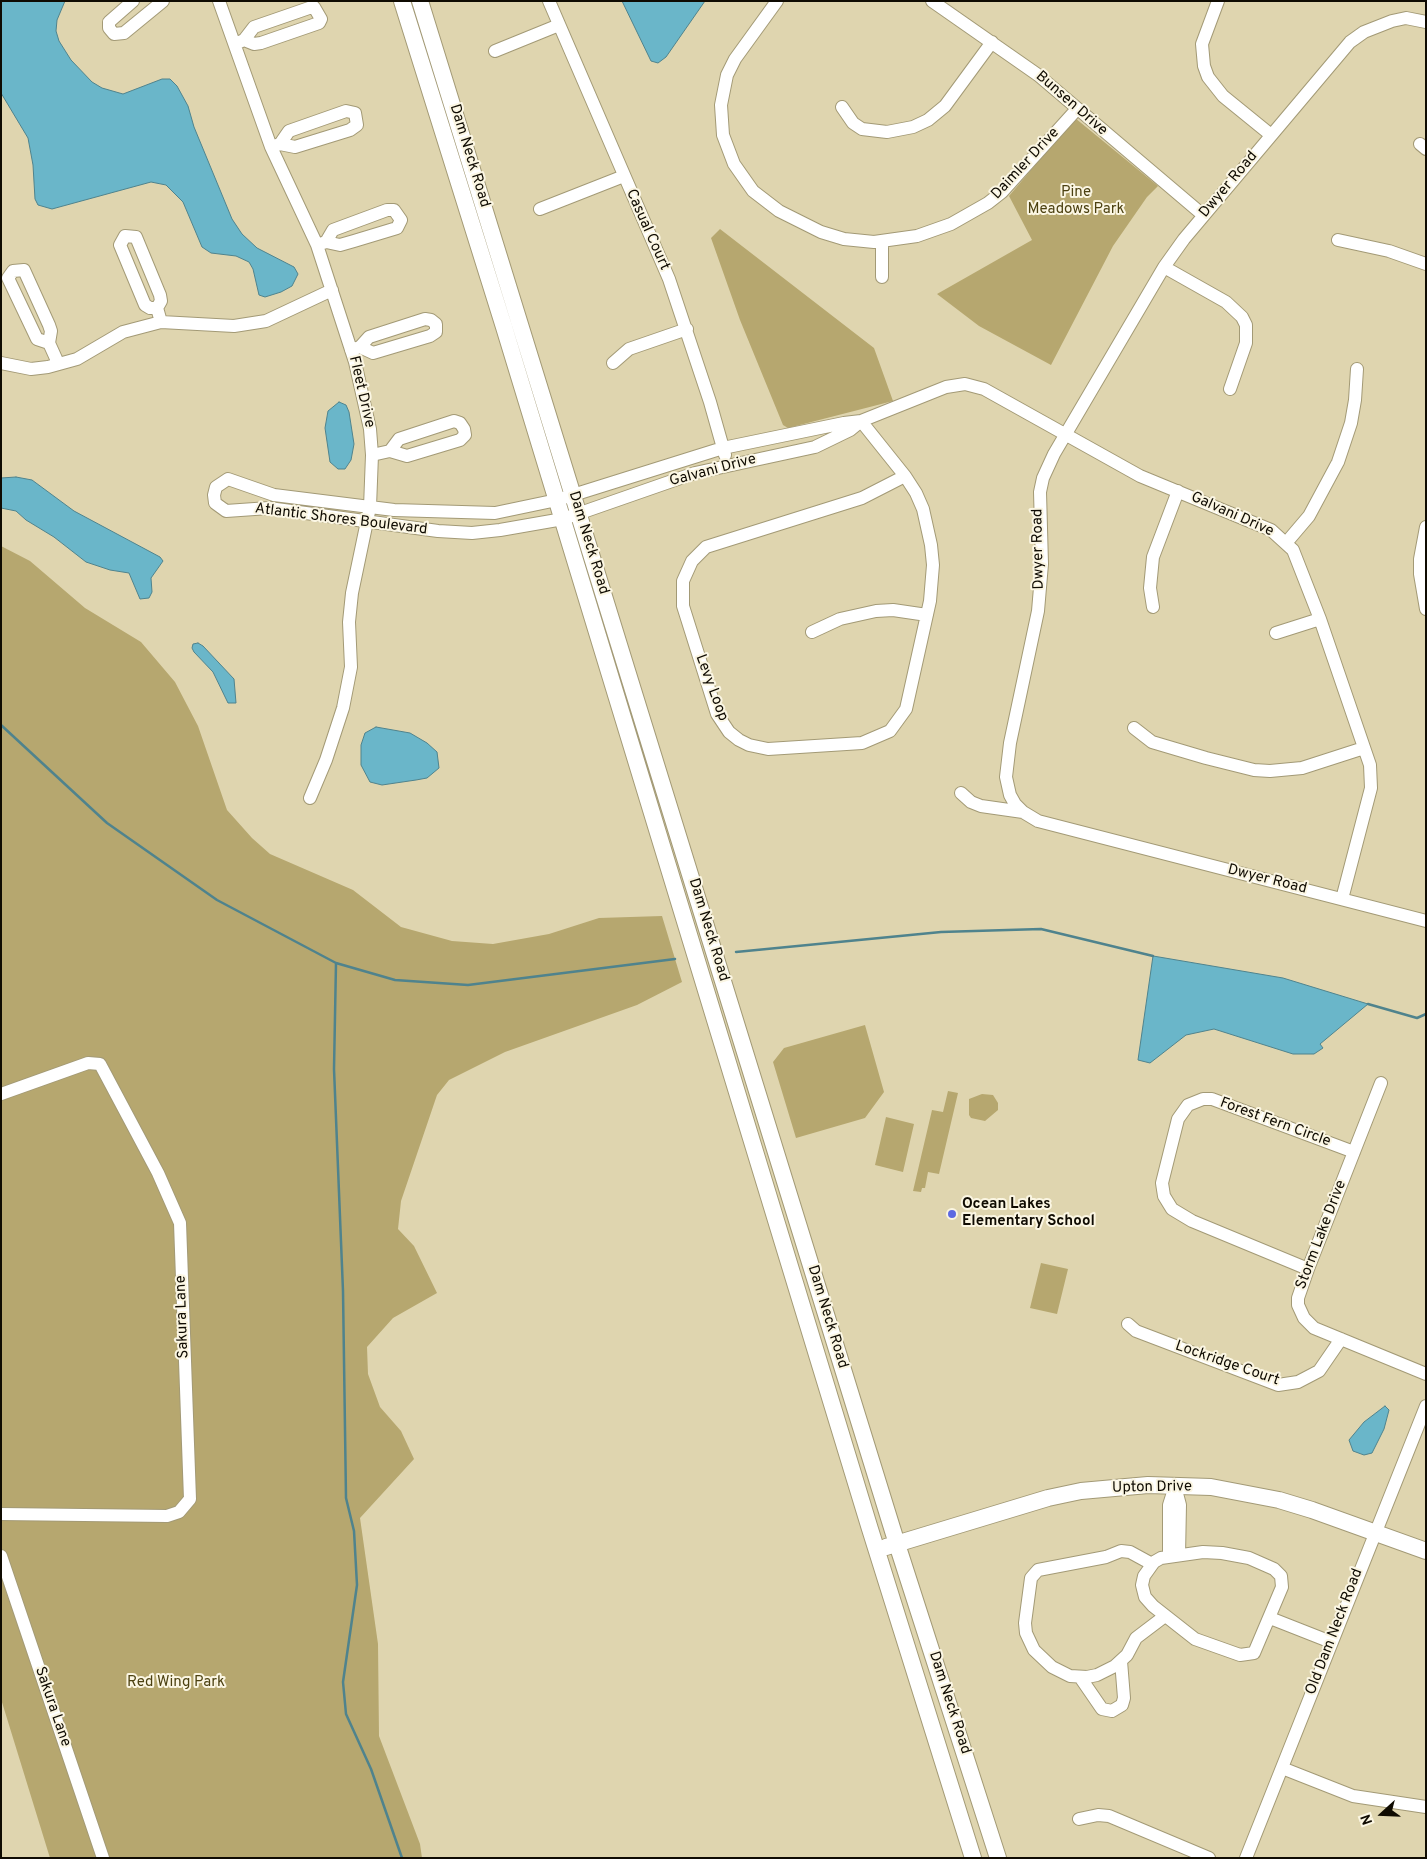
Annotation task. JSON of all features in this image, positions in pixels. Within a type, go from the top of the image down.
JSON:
[{"type":"main road","name":"Dam Neck Road","points":[[402,1],[563,519],[876,1550],[973,1858]]},
{"type":"main road","name":"Dam Neck Road","points":[[420,1],[897,1544],[998,1858]]},
{"type":"main road","points":[[775,1216],[794,1211]]},
{"type":"main road","name":"Upton Drive","points":[[876,1550],[1065,1495],[1114,1487],[1175,1486],[1211,1487],[1278,1500],[1426,1551]]},
{"type":"street","points":[[133,1],[109,22],[109,28],[114,34],[124,33],[163,1]]},
{"type":"street","name":"Fleet Drive","points":[[219,1],[239,42],[276,145],[321,244],[332,290],[356,349],[368,412],[372,455],[370,507],[352,593],[351,667],[343,708],[326,760],[310,798]]},
{"type":"street","name":"Casual Court","points":[[549,1],[669,279],[687,329],[727,465]]},
{"type":"street","name":"Daimler Drive","points":[[777,1],[735,59],[727,76],[721,105],[721,123],[727,150],[748,185],[765,202],[779,212],[822,232],[844,239],[882,242],[933,232],[952,224],[988,203],[1012,182],[1077,109]]},
{"type":"street","name":"Bunsen Drive","points":[[932,1],[1038,75],[1203,216]]},
{"type":"street","points":[[1218,1],[1204,33],[1202,44],[1204,66],[1208,77],[1223,96],[1271,135]]},
{"type":"street","points":[[314,7],[321,19],[320,23],[261,43],[239,42],[254,27],[309,8],[314,7]]},
{"type":"street","name":"Dwyer Road","points":[[1426,22],[1406,18],[1392,21],[1378,25],[1350,42],[1203,216],[1164,267],[1048,464],[1040,492],[1042,564],[1038,610],[1010,743],[1006,777],[1010,795],[1023,812],[1038,821],[1426,921]]},
{"type":"street","points":[[495,51],[560,25]]},
{"type":"street","points":[[842,107],[853,123],[862,129],[888,132],[914,127],[928,120],[945,106],[992,42]]},
{"type":"street","points":[[346,111],[355,113],[358,122],[350,130],[295,147],[276,145],[289,131],[346,111]]},
{"type":"street","points":[[540,209],[624,176]]},
{"type":"street","points":[[387,210],[394,210],[401,220],[397,228],[340,246],[321,244],[333,230],[387,210]]},
{"type":"street","points":[[125,236],[136,237],[160,295],[161,302],[156,308],[150,308],[145,305],[120,245],[125,236]]},
{"type":"street","points":[[1338,240],[1389,251],[1426,264]]},
{"type":"street","points":[[882,242],[882,277]]},
{"type":"street","points":[[1164,267],[1226,302],[1242,317],[1246,326],[1246,343],[1230,389]]},
{"type":"street","points":[[49,343],[37,339],[8,278],[14,271],[24,270],[49,325],[51,331],[49,343],[58,363]]},
{"type":"street","points":[[1,363],[31,369],[76,359],[123,332],[160,322],[222,326],[246,325],[274,318],[332,290]]},
{"type":"street","points":[[156,308],[160,322]]},
{"type":"street","points":[[425,319],[431,320],[436,324],[436,332],[430,336],[373,353],[356,349],[369,337],[425,319]]},
{"type":"street","points":[[613,363],[629,349],[687,329]]},
{"type":"street","points":[[1286,542],[1308,516],[1338,462],[1356,400],[1357,369]]},
{"type":"street","name":"Galvani Drive","points":[[563,519],[695,473],[815,447],[850,430],[861,421],[946,387],[965,384],[984,389],[1140,476],[1271,530],[1286,542],[1299,561],[1370,765],[1371,788],[1342,899]]},
{"type":"street","points":[[372,455],[390,451],[401,456],[412,455],[460,440],[465,435],[464,429],[460,423],[454,421],[399,440],[390,451]]},
{"type":"street","name":"Galvani Drive","points":[[557,500],[723,448],[844,422],[861,421]]},
{"type":"street","name":"Levy Loop","points":[[861,421],[905,476],[923,510],[931,545],[932,585],[906,709],[890,731],[862,743],[768,749],[749,745],[739,740],[722,724],[717,714],[683,606],[682,595],[687,570],[692,561],[706,547],[862,498],[905,476]]},
{"type":"street","name":"Atlantic Shores Boulevard","points":[[557,500],[495,513],[394,510],[271,495],[228,479],[216,487],[214,495],[216,503],[226,511],[269,508],[438,531],[472,533],[563,519]]},
{"type":"street","points":[[1153,607],[1150,588],[1153,557],[1178,491]]},
{"type":"street","points":[[1426,528],[1420,559],[1420,574],[1426,609]]},
{"type":"street","points":[[812,632],[840,619],[876,611],[893,610],[927,615]]},
{"type":"street","points":[[1276,633],[1320,619]]},
{"type":"street","points":[[1134,728],[1152,742],[1254,770],[1270,771],[1302,768],[1364,748]]},
{"type":"street","points":[[961,792],[971,802],[981,806],[1023,812]]},
{"type":"street","name":"Sakura Lane","points":[[1,1094],[88,1063],[100,1064],[158,1173],[180,1222],[190,1499],[179,1512],[167,1516],[1,1514]]},
{"type":"street","name":"Storm Lake Drive","points":[[1381,1083],[1308,1269],[1298,1298],[1300,1311],[1314,1328],[1426,1374]]},
{"type":"street","name":"Forest Fern Circle","points":[[1308,1269],[1192,1221],[1172,1209],[1164,1196],[1162,1183],[1178,1119],[1188,1105],[1195,1101],[1212,1099],[1354,1152]]},
{"type":"street","name":"Lockridge Court","points":[[1128,1324],[1136,1331],[1278,1385],[1298,1382],[1319,1371],[1341,1339]]},
{"type":"street","name":"Old Dam Neck Road","points":[[1246,1858],[1426,1406]]},
{"type":"street","points":[[1174,1556],[1180,1505],[1175,1486]]},
{"type":"street","points":[[1152,1564],[1130,1552],[1121,1551],[1106,1557],[1044,1567],[1033,1574],[1025,1623],[1029,1642],[1034,1650],[1060,1672],[1080,1677],[1097,1675],[1121,1662],[1136,1638],[1165,1616]]},
{"type":"street","points":[[1203,1552],[1237,1554],[1274,1569],[1281,1576],[1282,1587],[1256,1651],[1247,1655],[1240,1655],[1194,1639],[1148,1602],[1143,1591],[1144,1576],[1152,1564],[1161,1558],[1174,1556],[1203,1552]]},
{"type":"street","name":"Sakura Lane","points":[[1,1556],[103,1858]]},
{"type":"street","points":[[1270,1618],[1331,1642]]},
{"type":"street","points":[[1080,1677],[1102,1709],[1112,1712],[1122,1705],[1124,1698],[1121,1662]]},
{"type":"street","points":[[1282,1768],[1353,1796],[1375,1801],[1426,1807]]},
{"type":"street","points":[[1079,1819],[1098,1815],[1109,1816],[1209,1858]]},
{"type":"green space","name":"Pine Meadows Park","points":[[1075,118],[1158,186],[1147,197],[1113,246],[1051,365],[979,326],[937,294],[1032,240],[1009,196]]},
{"type":"green space","points":[[720,229],[874,348],[893,401],[788,428],[783,425],[740,320],[711,238]]},
{"type":"green space","name":"Red Wing Park","points":[[1,546],[30,561],[85,608],[141,642],[175,682],[198,726],[227,810],[252,838],[270,854],[353,890],[401,927],[452,941],[493,944],[549,934],[599,918],[662,916],[682,982],[637,1005],[505,1052],[449,1080],[437,1095],[401,1201],[398,1229],[414,1246],[437,1293],[393,1318],[367,1347],[368,1374],[380,1407],[401,1431],[414,1459],[360,1518],[378,1644],[379,1736],[420,1844],[422,1858],[50,1858],[1,1699]]},
{"type":"green space","points":[[865,1025],[884,1092],[865,1118],[796,1138],[773,1062],[784,1048]]},
{"type":"green space","points":[[948,1091],[958,1093],[939,1174],[928,1172],[925,1188],[922,1188],[921,1192],[913,1191],[932,1110],[943,1112]]},
{"type":"green space","points":[[982,1094],[993,1095],[998,1103],[998,1110],[985,1121],[971,1118],[969,1115],[969,1099]]},
{"type":"green space","points":[[886,1117],[914,1124],[903,1172],[875,1165]]},
{"type":"green space","points":[[1041,1263],[1068,1269],[1057,1314],[1030,1308]]},
{"type":"water","points":[[1,1],[65,1],[57,20],[56,31],[59,41],[71,60],[92,82],[102,88],[123,94],[162,79],[170,79],[177,86],[188,106],[194,127],[232,219],[242,234],[257,248],[294,267],[298,274],[292,286],[265,297],[259,295],[253,269],[249,262],[236,256],[211,253],[202,247],[183,202],[166,185],[151,182],[52,209],[38,205],[35,199],[33,165],[28,138],[1,93]]},
{"type":"water","points":[[622,1],[705,1],[666,57],[658,63],[651,61]]},
{"type":"water","points":[[339,402],[346,405],[349,412],[354,444],[351,460],[345,469],[338,469],[330,462],[325,428],[328,411]]},
{"type":"water","points":[[16,477],[32,480],[74,511],[160,557],[163,561],[151,578],[152,592],[149,598],[140,599],[129,573],[110,570],[86,562],[16,511],[1,508],[1,478]]},
{"type":"water","points":[[198,643],[234,679],[236,703],[228,703],[213,672],[194,652],[193,644]]},
{"type":"water","points":[[376,727],[410,733],[427,743],[437,752],[439,768],[427,778],[382,785],[370,782],[361,765],[361,745],[365,733]]},
{"type":"water","points":[[1153,956],[1283,978],[1368,1004],[1320,1044],[1323,1048],[1314,1054],[1293,1054],[1214,1029],[1186,1035],[1150,1063],[1138,1060]]},
{"type":"water","points":[[1385,1406],[1389,1410],[1384,1429],[1372,1453],[1364,1455],[1353,1451],[1349,1440],[1364,1422]]},
{"type":"waterway","points":[[1,725],[107,823],[217,900],[336,963],[395,980],[468,985],[675,959]]},
{"type":"waterway","points":[[736,952],[941,932],[1041,929],[1153,956]]},
{"type":"waterway","points":[[336,963],[334,1069],[343,1291],[346,1498],[354,1531],[357,1585],[343,1682],[346,1714],[371,1769],[402,1858]]},
{"type":"waterway","points":[[1368,1004],[1417,1018],[1426,1014]]},
{"type":"place","name":"Ocean Lakes Elementary School","points":[[952,1214]]}]
